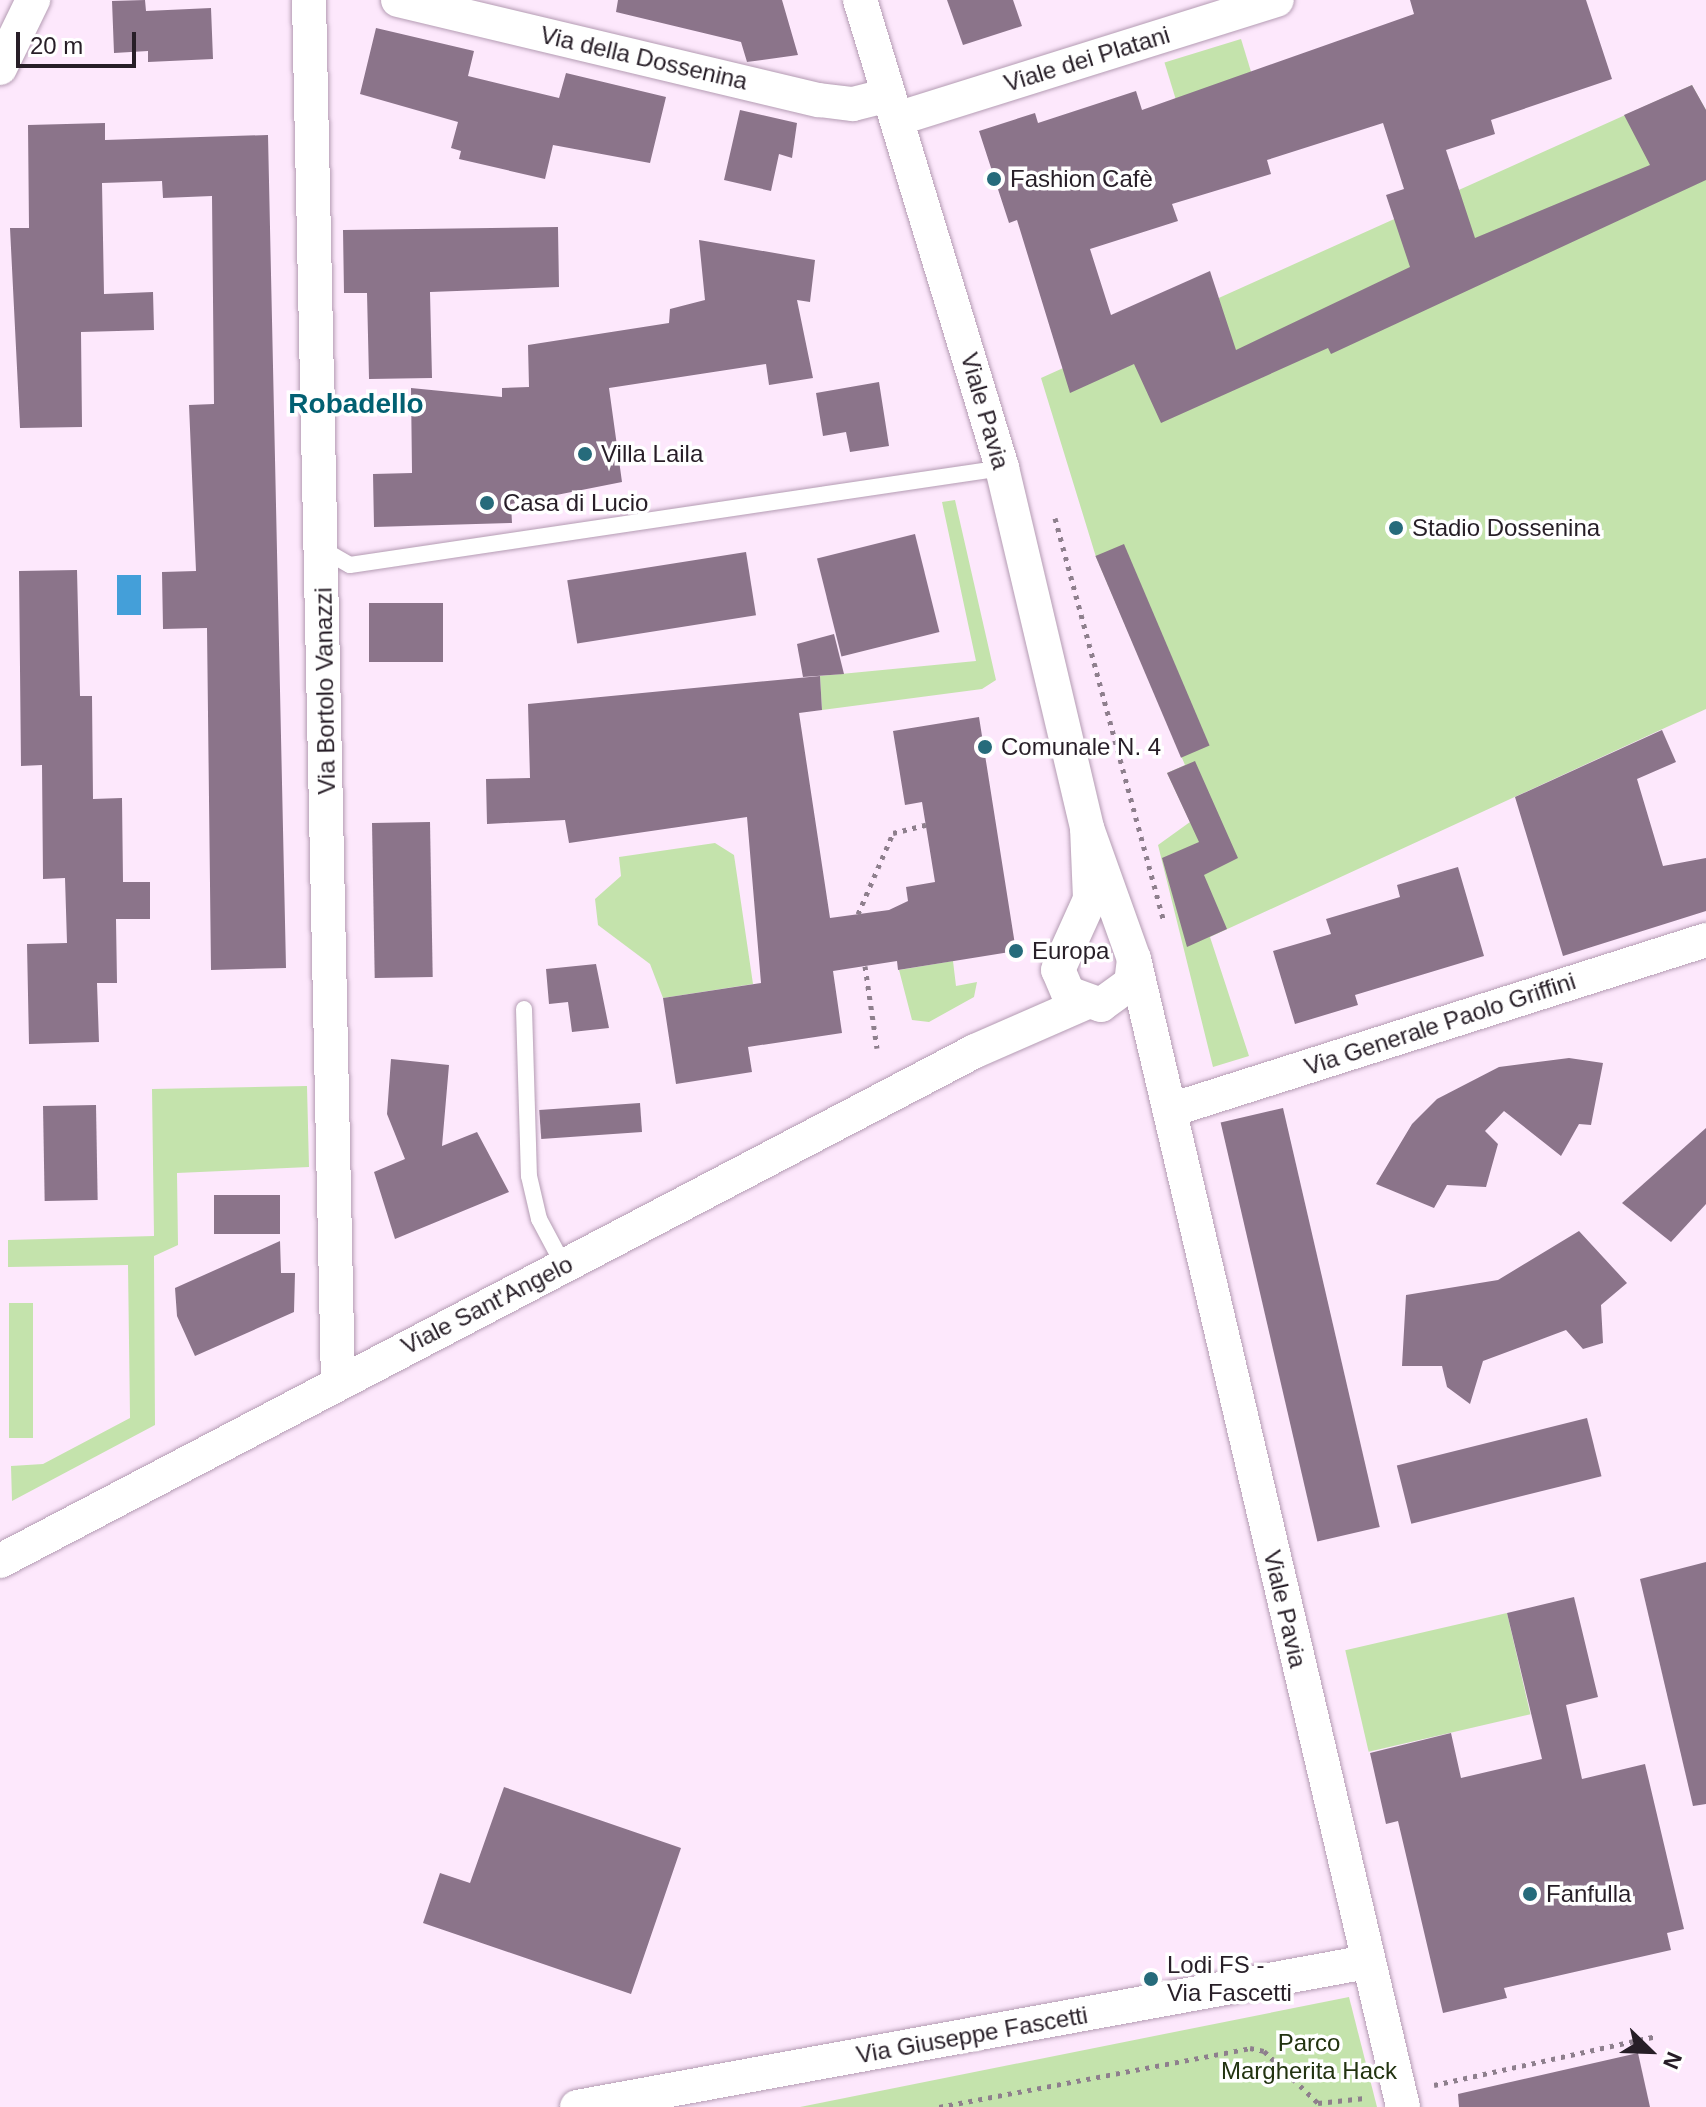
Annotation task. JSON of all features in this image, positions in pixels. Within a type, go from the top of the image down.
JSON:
[{"type":"street","points":[[0,68],[33,0]]},
{"type":"street","name":"Via Bortolo Vanazzi","points":[[309,0],[338,1382]]},
{"type":"street","name":"Via della Dossenina","points":[[398,0],[819,100],[893,107]]},
{"type":"street","name":"Viale Pavia","points":[[860,0],[1002,468],[1087,828]]},
{"type":"street","name":"Viale dei Platani","points":[[893,107],[1277,0]]},
{"type":"street","points":[[975,1051],[1035,1005],[1058,970],[1090,899],[1087,828]]},
{"type":"street","points":[[1087,828],[1132,953],[1154,1036]]},
{"type":"street","points":[[1073,936],[1098,928],[1132,953]]},
{"type":"street","name":"Via Generale Paolo Griffini","points":[[1174,1109],[1706,940]]},
{"type":"street","points":[[975,1051],[1096,1004],[1131,983],[1132,953]]},
{"type":"street","points":[[1058,970],[1068,993],[1096,1004],[1134,1013],[1154,1036]]},
{"type":"street","name":"Viale Pavia","points":[[1154,1036],[1174,1109],[1401,2100]]},
{"type":"street","name":"Viale Sant'Angelo","points":[[0,1561],[975,1051]]},
{"type":"street","name":"Via Giuseppe Fascetti","points":[[577,2107],[1367,1962]]},
{"type":"lane","points":[[322,549],[350,565],[1002,468]]},
{"type":"lane","points":[[524,1009],[530,1187],[564,1266]]},
{"type":"path","points":[[858,914],[893,833],[926,825]]},
{"type":"path","points":[[865,966],[877,1048]]},
{"type":"path","points":[[939,2107],[1250,2048],[1264,2051],[1318,2103],[1401,2100],[1656,2036]]},
{"type":"green space","points":[[1241,39],[1252,75],[1176,99],[1164,62]]},
{"type":"green space","name":"Stadio Dossenina","points":[[1692,85],[1706,110],[1706,709],[1210,937],[1249,1056],[1213,1067],[1158,845],[1190,822],[1167,773],[1185,765],[1096,557],[1041,378]]},
{"type":"green space","points":[[955,500],[996,680],[982,689],[822,710],[820,676],[976,661],[942,502]]},
{"type":"green space","points":[[715,843],[734,855],[753,984],[663,998],[650,964],[598,925],[595,899],[621,876],[619,857]]},
{"type":"green space","points":[[953,961],[956,986],[977,982],[974,997],[929,1022],[912,1020],[899,970]]},
{"type":"green space","points":[[307,1086],[309,1167],[177,1173],[178,1245],[154,1256],[155,1425],[12,1501],[11,1466],[43,1464],[130,1418],[128,1265],[8,1267],[8,1240],[154,1236],[152,1089]]},
{"type":"green space","points":[[9,1303],[33,1303],[33,1438],[9,1438]]},
{"type":"green space","points":[[1507,1613],[1530,1714],[1369,1752],[1345,1650]]},
{"type":"green space","name":"Parco Margherita Hack","points":[[1349,1997],[1377,2107],[800,2107]]},
{"type":"water","points":[[117,575],[141,575],[141,615],[117,615]]},
{"type":"building","points":[[145,0],[146,11],[211,8],[213,59],[148,62],[148,51],[114,53],[112,1]]},
{"type":"building","points":[[618,0],[782,0],[798,55],[747,62],[741,42],[616,12]]},
{"type":"building","points":[[947,0],[1013,0],[1022,26],[963,45]]},
{"type":"building","points":[[1410,0],[1586,0],[1612,79],[1491,120],[1495,134],[1446,150],[1475,238],[1650,165],[1624,115],[1692,85],[1706,110],[1706,180],[1331,354],[1328,348],[1161,423],[1134,364],[1070,393],[1017,220],[1009,223],[979,131],[1035,113],[1038,123],[1136,91],[1142,110],[1414,14]],"holes":[[[1383,123],[1404,189],[1386,195],[1410,267],[1236,350],[1210,271],[1111,315],[1090,249],[1178,221],[1172,204],[1271,174],[1267,160]]]},
{"type":"building","points":[[376,28],[474,51],[468,76],[559,98],[566,73],[666,97],[650,163],[553,145],[545,179],[459,159],[461,151],[451,148],[458,122],[360,94]]},
{"type":"building","points":[[740,110],[797,123],[792,158],[779,154],[771,191],[724,180]]},
{"type":"building","points":[[105,123],[105,140],[268,135],[286,968],[211,970],[207,628],[163,629],[162,572],[196,571],[189,405],[214,404],[212,196],[163,198],[162,181],[102,183],[104,294],[153,292],[154,330],[81,332],[82,427],[20,428],[10,228],[29,228],[28,125]]},
{"type":"building","points":[[558,227],[559,287],[430,292],[432,378],[369,379],[367,293],[344,293],[343,230]]},
{"type":"building","points":[[699,240],[815,260],[810,302],[797,300],[813,378],[769,385],[766,364],[609,388],[622,482],[511,504],[512,523],[374,527],[373,474],[412,473],[411,388],[502,397],[502,388],[529,387],[528,345],[669,323],[670,309],[705,300]]},
{"type":"building","points":[[879,382],[889,446],[850,452],[846,432],[823,436],[816,393]]},
{"type":"building","points":[[915,534],[939,632],[841,656],[817,558]]},
{"type":"building","points":[[1124,544],[1210,746],[1181,758],[1095,556]]},
{"type":"building","points":[[746,552],[756,615],[577,644],[567,580]]},
{"type":"building","points":[[77,570],[80,696],[92,696],[93,799],[122,798],[123,882],[150,882],[150,919],[116,919],[117,983],[97,983],[99,1042],[29,1044],[27,944],[67,943],[65,878],[43,879],[42,765],[21,766],[19,571]]},
{"type":"building","points":[[369,603],[443,603],[443,662],[369,662]]},
{"type":"building","points":[[834,634],[844,674],[803,677],[797,644]]},
{"type":"building","points":[[820,676],[822,710],[799,713],[830,918],[889,910],[908,901],[906,887],[935,882],[922,802],[905,805],[893,731],[979,717],[1016,951],[898,970],[897,961],[833,971],[842,1033],[748,1047],[752,1072],[676,1084],[663,998],[761,983],[747,817],[569,843],[565,820],[487,824],[486,779],[530,778],[528,704]]},
{"type":"building","points":[[1662,730],[1676,762],[1637,779],[1663,866],[1706,858],[1706,911],[1563,956],[1515,797]]},
{"type":"building","points":[[1195,761],[1238,858],[1204,875],[1227,929],[1187,947],[1162,858],[1199,842],[1167,773]]},
{"type":"building","points":[[430,822],[433,977],[375,978],[372,823]]},
{"type":"building","points":[[1458,867],[1484,956],[1355,995],[1358,1005],[1295,1024],[1273,951],[1331,934],[1326,919],[1400,897],[1397,885]]},
{"type":"building","points":[[596,964],[609,1028],[572,1032],[568,1002],[549,1004],[546,969]]},
{"type":"building","points":[[1569,1058],[1603,1063],[1591,1125],[1579,1124],[1561,1156],[1504,1111],[1485,1131],[1498,1144],[1486,1187],[1447,1185],[1434,1208],[1376,1184],[1412,1124],[1437,1099],[1499,1067]]},
{"type":"building","points":[[391,1059],[449,1065],[442,1146],[477,1132],[509,1192],[395,1239],[374,1172],[405,1159],[387,1114]]},
{"type":"building","points":[[640,1103],[642,1132],[541,1139],[539,1110]]},
{"type":"building","points":[[96,1105],[98,1200],[45,1201],[43,1106]]},
{"type":"building","points":[[1283,1108],[1380,1527],[1317,1541],[1221,1122]]},
{"type":"building","points":[[1706,1128],[1706,1204],[1671,1242],[1622,1203]]},
{"type":"building","points":[[214,1195],[280,1195],[280,1234],[214,1234]]},
{"type":"building","points":[[1579,1231],[1627,1283],[1601,1305],[1603,1343],[1583,1349],[1566,1330],[1483,1361],[1470,1404],[1447,1387],[1442,1366],[1402,1366],[1406,1295],[1498,1280]]},
{"type":"building","points":[[280,1241],[281,1273],[295,1273],[294,1312],[195,1356],[177,1316],[175,1288]]},
{"type":"building","points":[[1587,1418],[1602,1476],[1411,1524],[1397,1465]]},
{"type":"building","points":[[1706,1562],[1706,1804],[1693,1806],[1640,1579]]},
{"type":"building","points":[[1574,1597],[1598,1697],[1566,1705],[1582,1779],[1645,1764],[1684,1929],[1667,1933],[1671,1950],[1504,1988],[1507,1998],[1443,2013],[1398,1821],[1386,1824],[1370,1753],[1451,1733],[1461,1778],[1542,1759],[1507,1613]]},
{"type":"building","points":[[504,1787],[681,1848],[631,1994],[423,1923],[440,1873],[470,1883]]},
{"type":"building","points":[[1638,2053],[1650,2107],[1459,2107],[1458,2094]]},
{"type":"place","name":"Fashion Cafè","points":[[994,179]]},
{"type":"place","name":"Villa Laila","points":[[585,454]]},
{"type":"place","name":"Casa di Lucio","points":[[487,503]]},
{"type":"place","name":"Stadio Dossenina","points":[[1396,528]]},
{"type":"place","name":"Comunale N. 4","points":[[985,747]]},
{"type":"place","name":"Europa","points":[[1016,951]]},
{"type":"place","name":"Fanfulla","points":[[1530,1894]]},
{"type":"place","name":"Lodi FS - Via Fascetti","points":[[1151,1979]]},
{"type":"district","name":"Robadello","points":[[356,404]]}]
